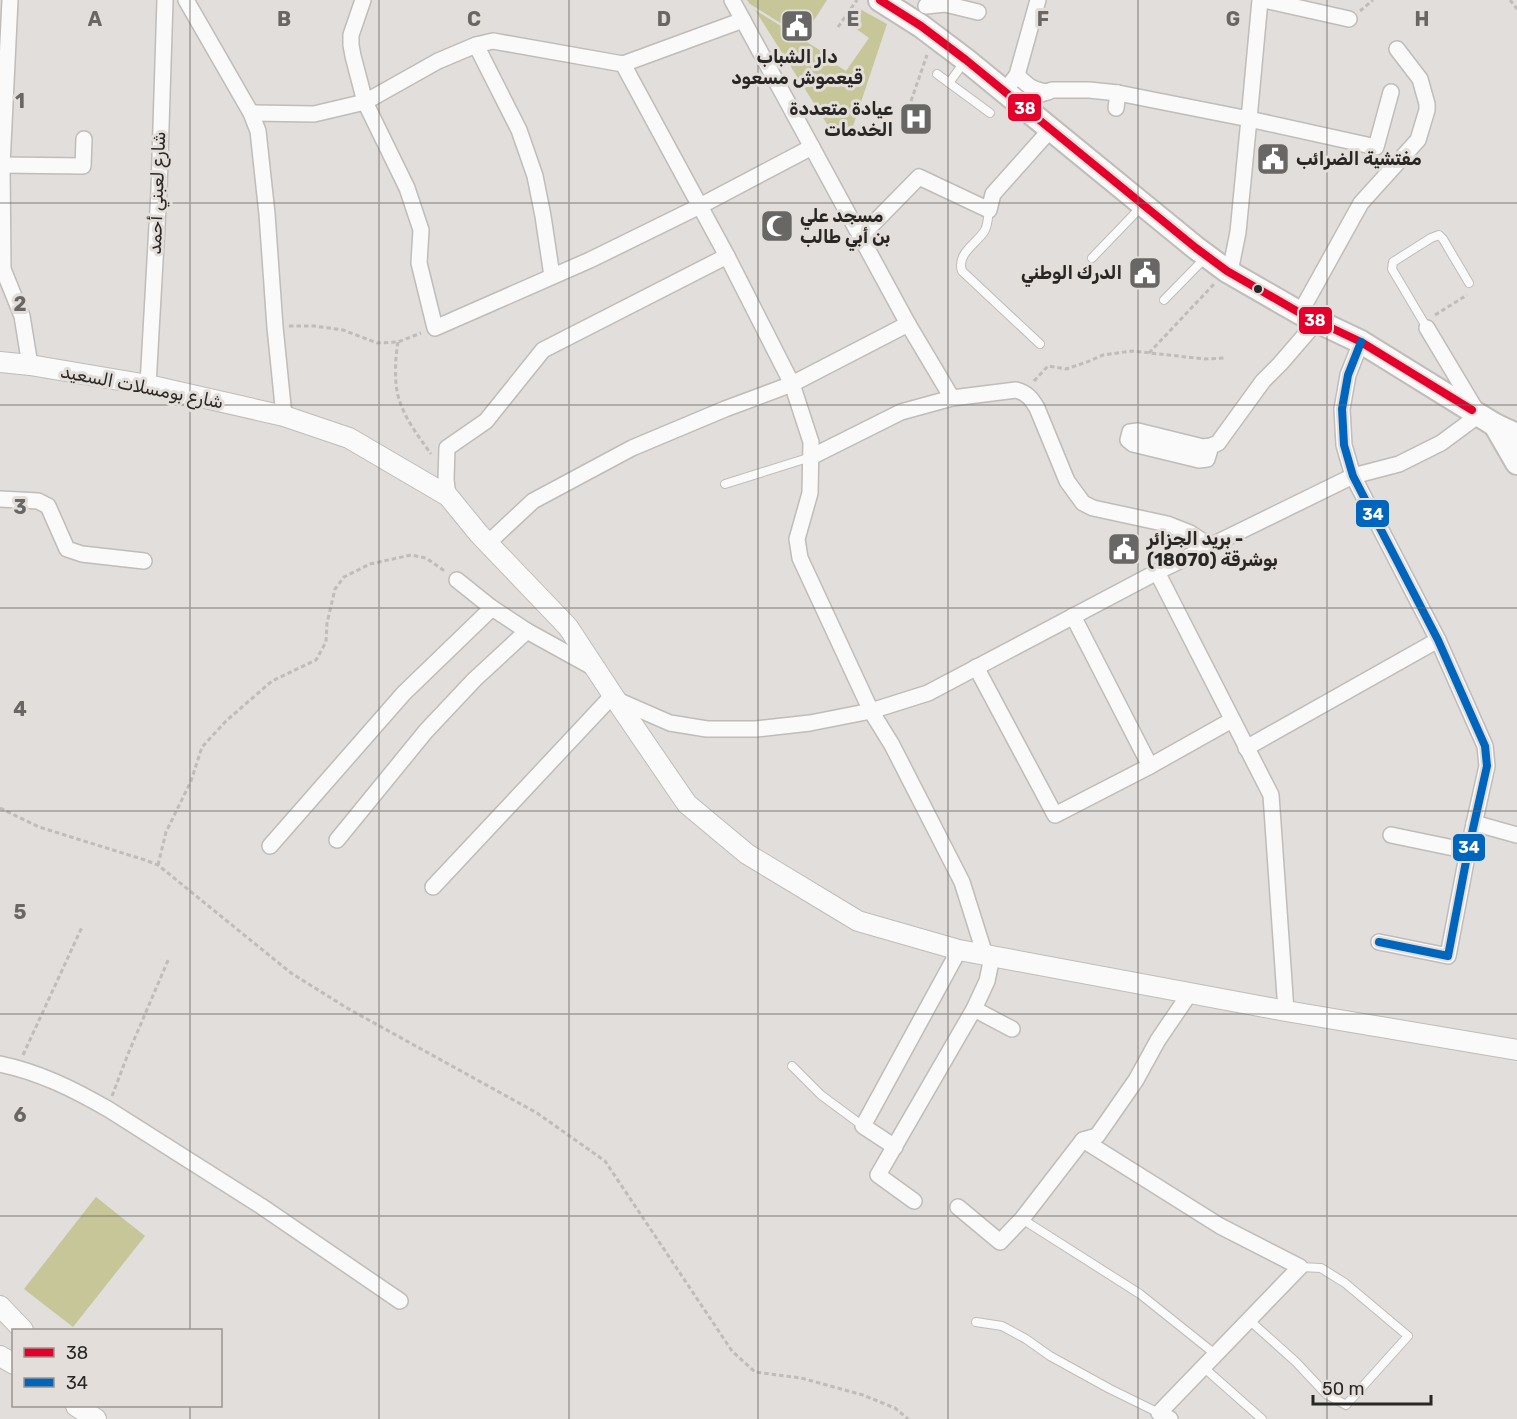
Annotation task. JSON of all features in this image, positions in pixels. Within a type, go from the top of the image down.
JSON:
[{"type":"main road","points":[[880,0],[927,17],[966,60],[1011,83],[1023,106],[1207,256],[1309,316],[1361,342],[1487,420],[1517,435]]},
{"type":"main road","points":[[1487,420],[1517,463]]},
{"type":"street","points":[[10,0],[1,165],[3,269],[22,316],[30,365]]},
{"type":"street","name":"شارع لعبني أحمد","points":[[148,385],[159,190],[165,0]]},
{"type":"street","points":[[186,0],[251,113],[258,132],[284,416]]},
{"type":"street","points":[[363,0],[351,35],[351,45],[365,102],[407,188],[421,230],[419,263],[435,328],[590,260],[812,147]]},
{"type":"street","points":[[732,0],[908,324],[952,398]]},
{"type":"street","points":[[1038,0],[1011,83],[1048,92]]},
{"type":"street","points":[[1229,271],[1240,220],[1262,0],[1349,19]]},
{"type":"street","points":[[927,17],[945,4],[978,12]]},
{"type":"street","points":[[251,113],[314,114],[365,102],[438,61],[476,45],[493,41],[623,64],[742,20]]},
{"type":"street","points":[[476,45],[519,130],[535,176],[552,276]]},
{"type":"street","points":[[1210,446],[1218,443],[1263,381],[1280,364],[1309,316],[1361,203],[1418,140],[1427,104],[1420,79],[1397,49]]},
{"type":"street","points":[[623,64],[727,256],[792,384],[811,441],[810,493],[797,539],[800,558],[872,711],[892,745],[962,882],[989,956],[987,981],[974,1009],[878,1175],[914,1201]]},
{"type":"street","points":[[1023,106],[1033,97],[1052,90],[1089,90],[1117,101],[1249,119],[1376,147],[1390,92]]},
{"type":"street","points":[[861,236],[920,177],[989,210],[993,194],[1051,129]]},
{"type":"street","points":[[1,165],[83,166],[84,139]]},
{"type":"street","points":[[448,496],[447,448],[486,421],[543,350],[727,256]]},
{"type":"street","points":[[488,543],[533,501],[632,448],[792,384],[908,324]]},
{"type":"street","points":[[434,887],[552,758],[614,697],[670,723],[707,729],[756,729],[810,723],[872,711],[928,693],[1157,572],[1353,476],[1399,464],[1487,420],[1425,325]]},
{"type":"street","points":[[1361,342],[1348,375],[1342,410],[1344,445],[1353,476],[1438,640],[1485,746],[1487,766],[1448,956],[1379,942]]},
{"type":"street","name":"شارع بومسلات السعيد","points":[[0,363],[30,365],[148,385],[284,416],[349,438],[448,496],[488,543],[568,627],[687,804],[747,854],[858,921],[959,950],[989,956],[1286,1011],[1517,1050]]},
{"type":"street","points":[[811,457],[901,412],[952,398],[1016,390],[1024,392],[1037,408],[1067,481],[1083,503],[1093,508],[1167,524],[1190,533],[1210,546]]},
{"type":"street","points":[[0,499],[38,501],[48,506],[67,549],[82,554],[144,561]]},
{"type":"street","points":[[1157,572],[1270,795],[1286,1011]]},
{"type":"street","points":[[457,580],[526,631],[596,670]]},
{"type":"street","points":[[270,846],[404,693],[492,608]]},
{"type":"street","points":[[1073,616],[1150,766]]},
{"type":"street","points":[[337,840],[426,731],[475,679],[526,631]]},
{"type":"street","points":[[1246,748],[1438,640]]},
{"type":"street","points":[[976,667],[1054,815],[1150,766],[1232,720]]},
{"type":"street","points":[[1474,823],[1517,835]]},
{"type":"street","points":[[1391,835],[1468,851]]},
{"type":"street","points":[[894,1147],[863,1126],[959,950]]},
{"type":"street","points":[[958,1207],[1000,1242],[1022,1219],[1083,1140],[1097,1136],[1136,1080],[1158,1040],[1190,993]]},
{"type":"street","points":[[974,1009],[1012,1029]]},
{"type":"street","points":[[0,1064],[38,1074],[108,1109],[261,1206],[400,1301]]},
{"type":"street","points":[[1083,1140],[1220,1226],[1300,1267],[1202,1366],[1164,1416]]},
{"type":"street","points":[[0,1306],[22,1329]]},
{"type":"street","points":[[78,1407],[97,1419]]},
{"type":"street","points":[[88,1407],[97,1419]]},
{"type":"lane","points":[[949,83],[966,60]]},
{"type":"lane","points":[[937,74],[990,113]]},
{"type":"lane","points":[[1092,258],[1143,205]]},
{"type":"lane","points":[[989,210],[985,229],[964,255],[960,266],[962,271],[1040,344]]},
{"type":"lane","points":[[1425,325],[1392,269],[1396,259],[1439,235],[1469,283]]},
{"type":"lane","points":[[1164,300],[1207,256]]},
{"type":"lane","points":[[725,484],[811,457]]},
{"type":"lane","points":[[792,1066],[821,1095],[863,1126]]},
{"type":"lane","points":[[1022,1219],[1140,1294],[1215,1354]]},
{"type":"lane","points":[[1248,1319],[1296,1362],[1326,1394],[1346,1405],[1408,1336],[1345,1283],[1321,1268],[1300,1267]]},
{"type":"lane","points":[[976,1322],[1002,1326],[1050,1356],[1164,1416]]},
{"type":"lane","points":[[1202,1366],[1262,1419]]},
{"type":"path","points":[[838,27],[857,0]]},
{"type":"path","points":[[1510,0],[1517,9]]},
{"type":"path","points":[[911,101],[927,17]]},
{"type":"path","points":[[1149,352],[1229,271]]},
{"type":"path","points":[[1425,325],[1468,294]]},
{"type":"path","points":[[275,327],[314,326],[343,330],[377,343],[398,342],[435,328]]},
{"type":"path","points":[[398,342],[395,359],[399,399],[412,428],[435,461],[447,471]]},
{"type":"path","points":[[1024,392],[1048,366],[1066,369],[1103,355],[1132,351],[1224,358]]},
{"type":"path","points":[[158,865],[166,832],[191,781],[202,747],[226,721],[272,681],[316,660],[326,642],[327,623],[335,589],[344,577],[370,564],[411,555],[426,558],[457,580]]},
{"type":"path","points":[[0,807],[39,827],[158,865],[291,973],[347,1008],[537,1113],[605,1161],[732,1351],[754,1372],[801,1378],[863,1395],[895,1408],[908,1419]]},
{"type":"path","points":[[17,1068],[82,927]]},
{"type":"path","points":[[108,1109],[128,1054],[169,958]]},
{"type":"green space","points":[[747,0],[827,0],[803,37]]},
{"type":"green space","points":[[858,8],[887,24],[851,132],[827,124],[755,10],[823,52],[821,55],[846,71],[869,38],[848,23]]},
{"type":"green space","points":[[96,1197],[145,1236],[73,1327],[24,1289]]},
{"type":"transit line","name":"38","points":[[880,0],[921,26],[966,60],[1227,271],[1300,313],[1361,342],[1472,410]]},
{"type":"transit line","name":"34","points":[[1361,342],[1348,375],[1342,409],[1344,445],[1353,476],[1438,640],[1485,746],[1487,766],[1448,956],[1379,942]]},
{"type":"place","name":"دار الشباب قيعموش مسعود","points":[[797,26]]},
{"type":"place","name":"عيادة متعددة الخدمات","points":[[916,119]]},
{"type":"place","name":"مفتشية الضرائب","points":[[1273,159]]},
{"type":"place","name":"مسجد علي بن أبي طالب","points":[[777,226]]},
{"type":"place","name":"الدرك الوطني","points":[[1145,273]]},
{"type":"place","name":"بريد الجزائر - بوشرقة (18070)","points":[[1124,549]]}]
